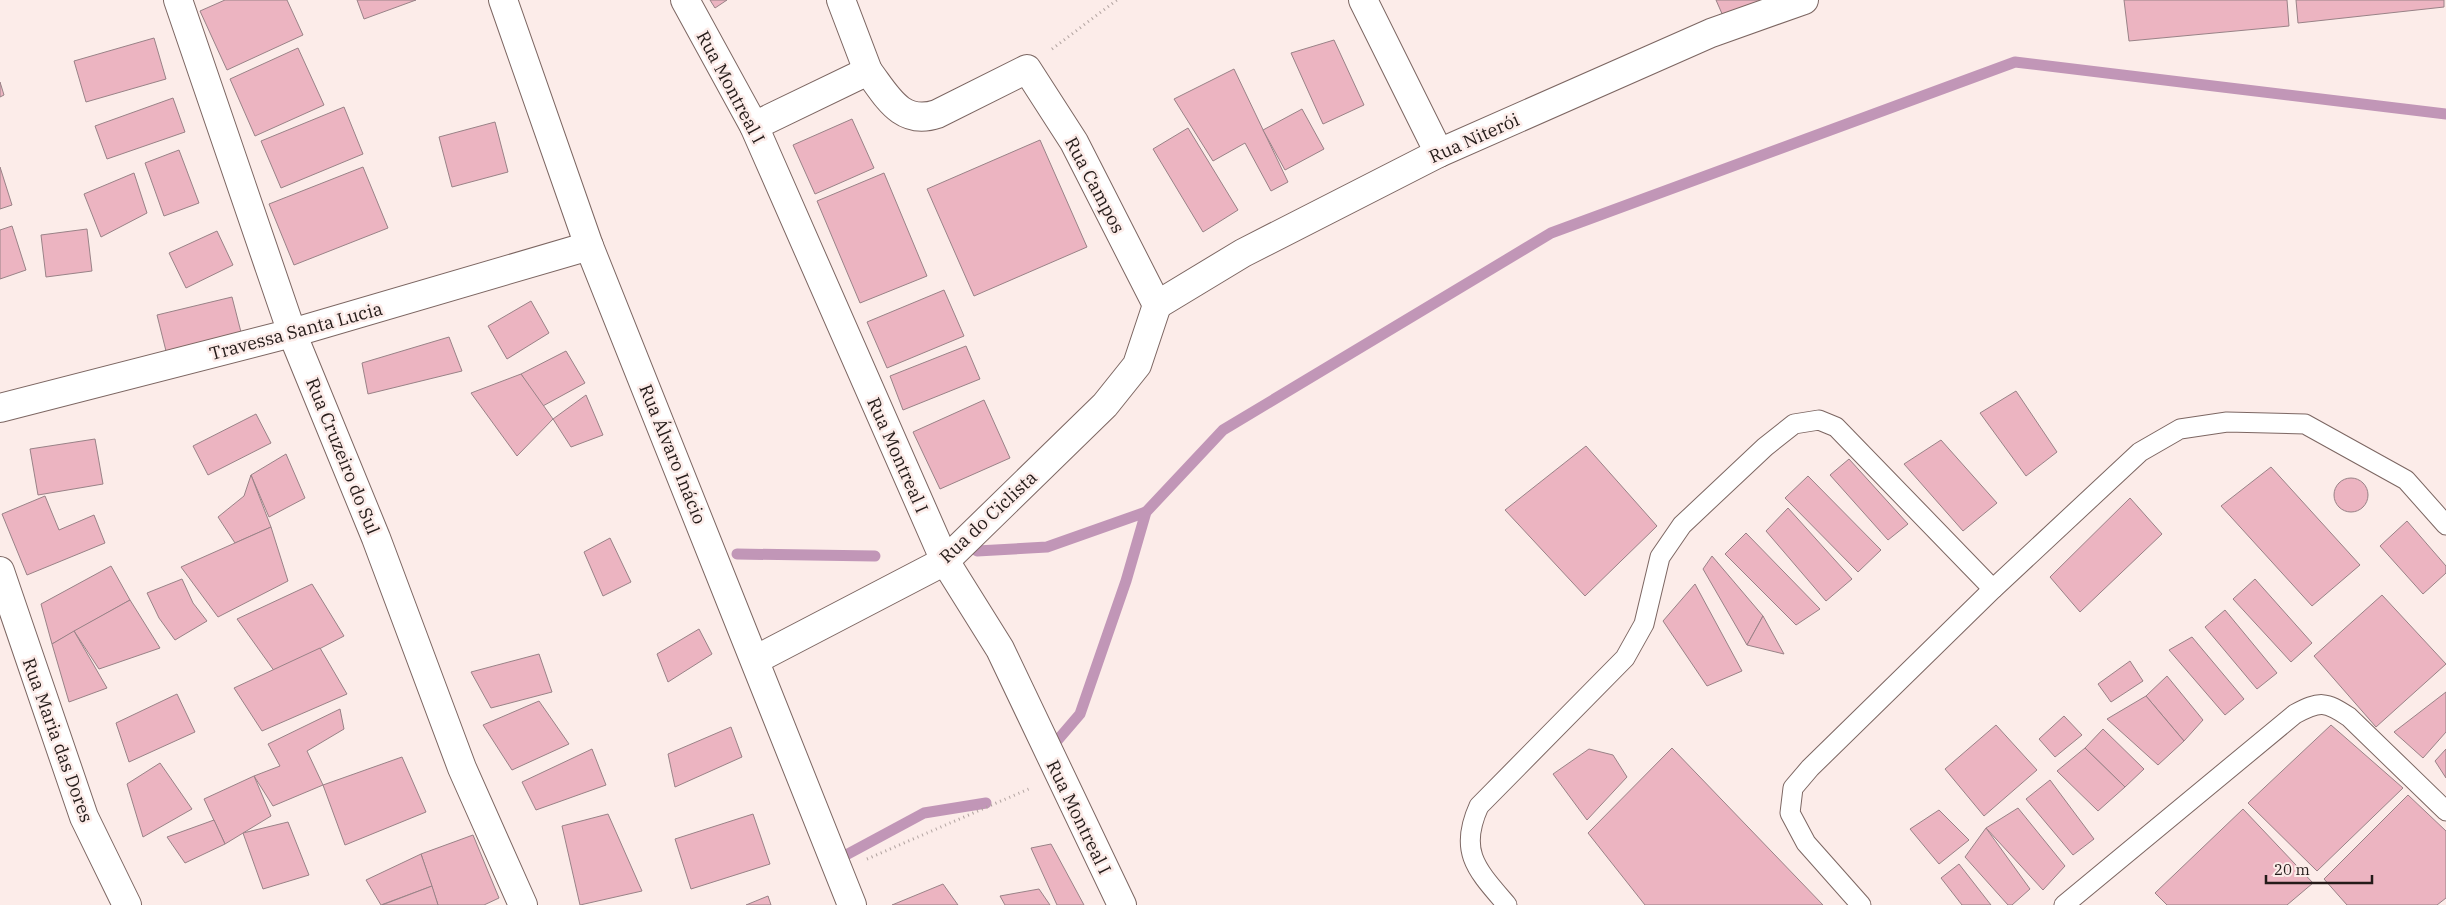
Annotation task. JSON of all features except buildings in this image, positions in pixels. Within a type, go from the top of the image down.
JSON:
[{"type":"street","name":"Rua Cruzeiro do Sul","points":[[178,0],[292,333],[376,538],[462,768],[523,905]]},
{"type":"street","name":"Rua Álvaro Inácio","points":[[503,0],[589,246],[852,905]]},
{"type":"street","name":"Rua Montreal I","points":[[685,0],[754,126],[945,561],[1000,649],[1122,905]]},
{"type":"street","points":[[841,0],[868,71],[895,108],[909,114],[925,118],[938,114],[1027,69]]},
{"type":"street","points":[[1363,0],[1439,153]]},
{"type":"street","name":"Rua Niterói","points":[[1157,306],[1243,253],[1439,153],[1711,32],[1804,0]]},
{"type":"street","name":"Rua Campos","points":[[1027,69],[1074,142],[1157,306]]},
{"type":"street","points":[[754,126],[868,71]]},
{"type":"street","name":"Travessa Santa Lucia","points":[[0,408],[292,333],[589,246]]},
{"type":"street","name":"Rua do Ciclista","points":[[755,660],[945,561],[1105,405],[1137,365],[1157,306]]},
{"type":"street","name":"Rua Maria das Dores","points":[[0,571],[84,817],[127,905]]},
{"type":"lane","points":[[1507,905],[1480,873],[1470,848],[1470,826],[1479,806],[1625,658],[1644,624],[1660,557],[1682,525],[1765,447],[1794,424],[1819,420],[1836,427],[1994,589]]},
{"type":"lane","points":[[1861,905],[1806,843],[1790,812],[1792,788],[1810,768],[1994,589],[2140,452],[2180,429],[2227,422],[2305,424],[2406,480],[2446,525]]},
{"type":"lane","points":[[2064,905],[2295,714],[2315,704],[2330,705],[2349,717],[2446,811]]},
{"type":"path","points":[[1027,69],[1117,0]]},
{"type":"path","points":[[838,871],[1059,776]]},
{"type":"waterway","points":[[1056,742],[1080,714],[1126,581],[1146,512],[1223,430],[1551,233],[2015,62],[2446,114]]},
{"type":"waterway","points":[[977,551],[1047,547],[1146,512]]},
{"type":"waterway","points":[[737,554],[875,556]]},
{"type":"waterway","points":[[846,855],[924,813],[986,803]]}]
